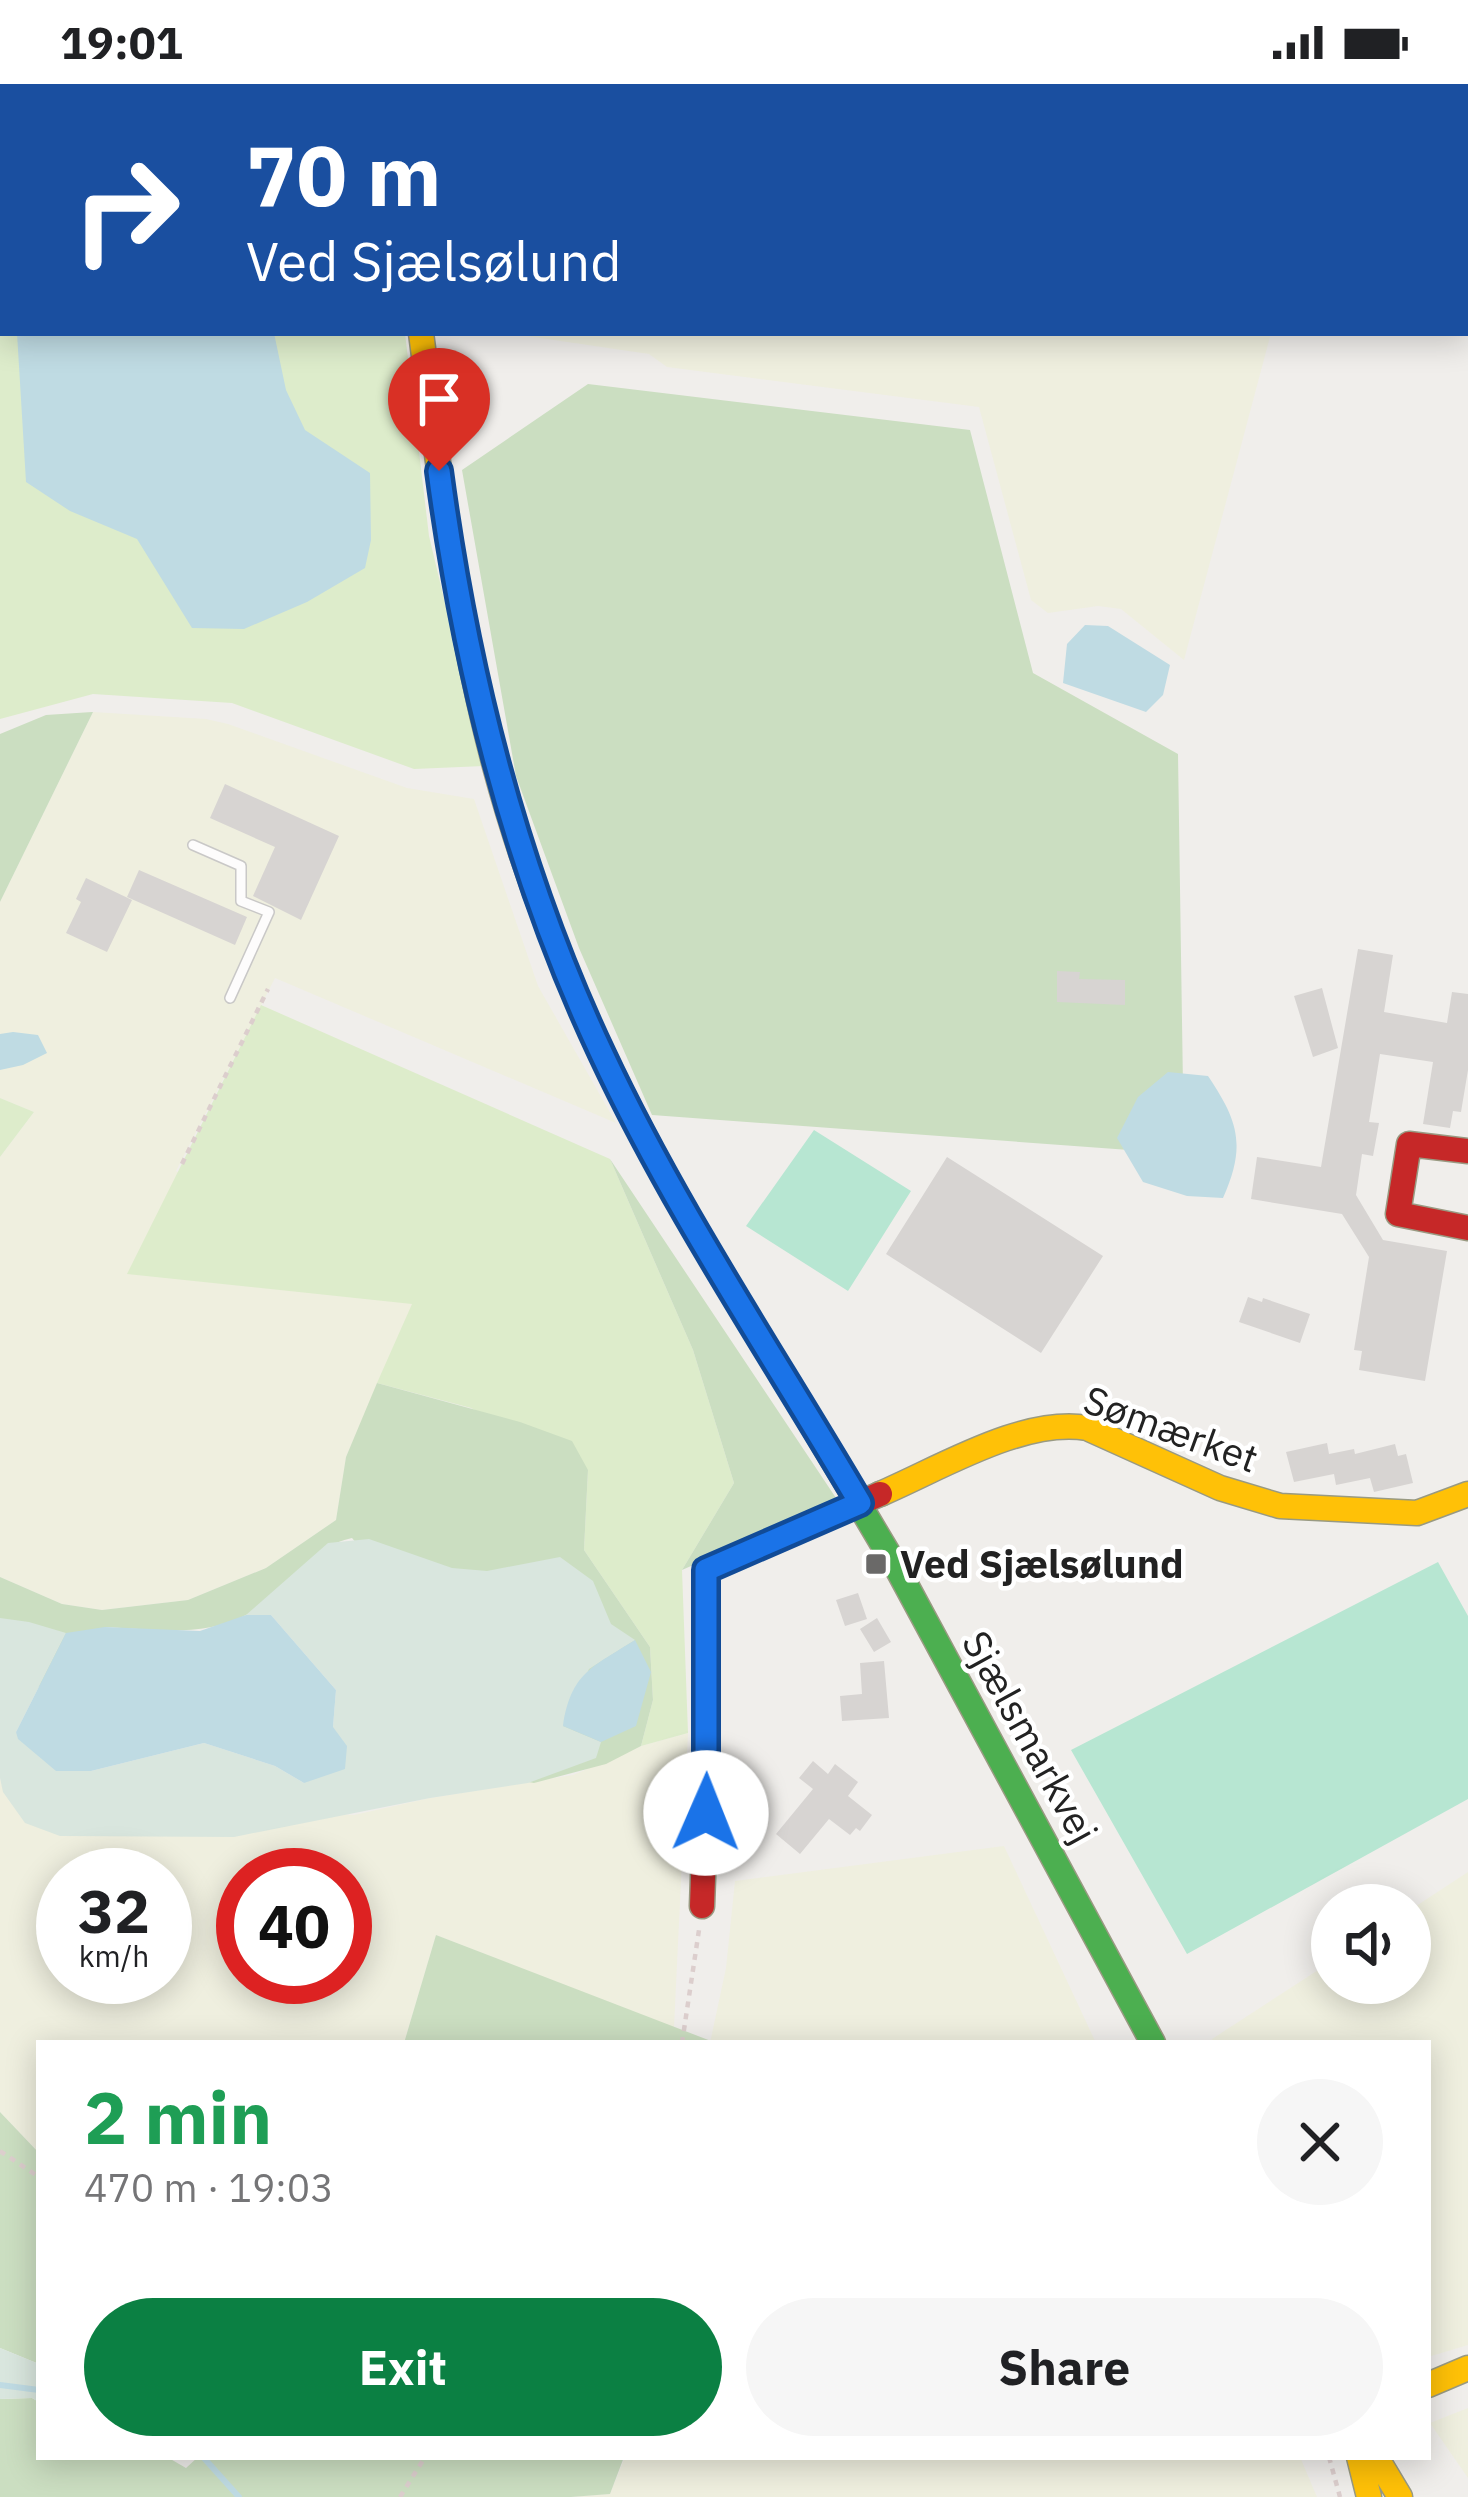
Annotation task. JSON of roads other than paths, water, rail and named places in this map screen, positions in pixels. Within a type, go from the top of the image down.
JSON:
[{"type":"street","name":"Sjælsmarkvej","points":[[421,336],[451,560],[477,693],[538,902],[602,1053],[650,1148],[860,1503],[1008,1768],[1151,2040]]},
{"type":"street","points":[[1468,1151],[1409,1144],[1398,1214],[1468,1228]]},
{"type":"street","name":"Sømærket","points":[[860,1503],[1025,1431],[1070,1425],[1087,1428],[1220,1488],[1280,1506],[1417,1513],[1468,1494]]},
{"type":"street","points":[[702,1906],[706,1570],[860,1503]]},
{"type":"street","points":[[1431,2384],[1468,2368]]},
{"type":"street","points":[[1361,2460],[1369,2497]]},
{"type":"street","points":[[1362,2460],[1382,2497]]},
{"type":"street","points":[[1378,2460],[1400,2497]]},
{"type":"lane","points":[[193,845],[241,866],[241,901],[269,912],[230,998]]},
{"type":"water","points":[[17,336],[275,336],[286,390],[305,430],[370,473],[371,540],[365,568],[307,602],[244,629],[192,628],[137,539],[70,511],[26,482]]},
{"type":"water","points":[[1085,625],[1108,626],[1170,665],[1163,695],[1146,712],[1063,683],[1067,644]]},
{"type":"water","points":[[0,1034],[38,1035],[47,1053],[0,1070]]},
{"type":"water","points":[[1168,1072],[1208,1076],[1227,1107],[1237,1149],[1223,1198],[1187,1196],[1143,1182],[1117,1138],[1138,1097]]},
{"type":"water","points":[[246,1615],[271,1615],[336,1690],[333,1727],[347,1746],[345,1769],[304,1783],[275,1766],[204,1743],[91,1771],[56,1771],[18,1739],[16,1732],[66,1633],[105,1627],[200,1631]]},
{"type":"water","points":[[635,1640],[651,1672],[636,1726],[601,1742],[563,1726],[572,1694],[586,1673]]},
{"type":"waterway","points":[[0,2385],[36,2390]]},
{"type":"waterway","points":[[206,2460],[239,2497]]},
{"type":"place","name":"Ved Sjælsølund","points":[[876,1564]]}]
